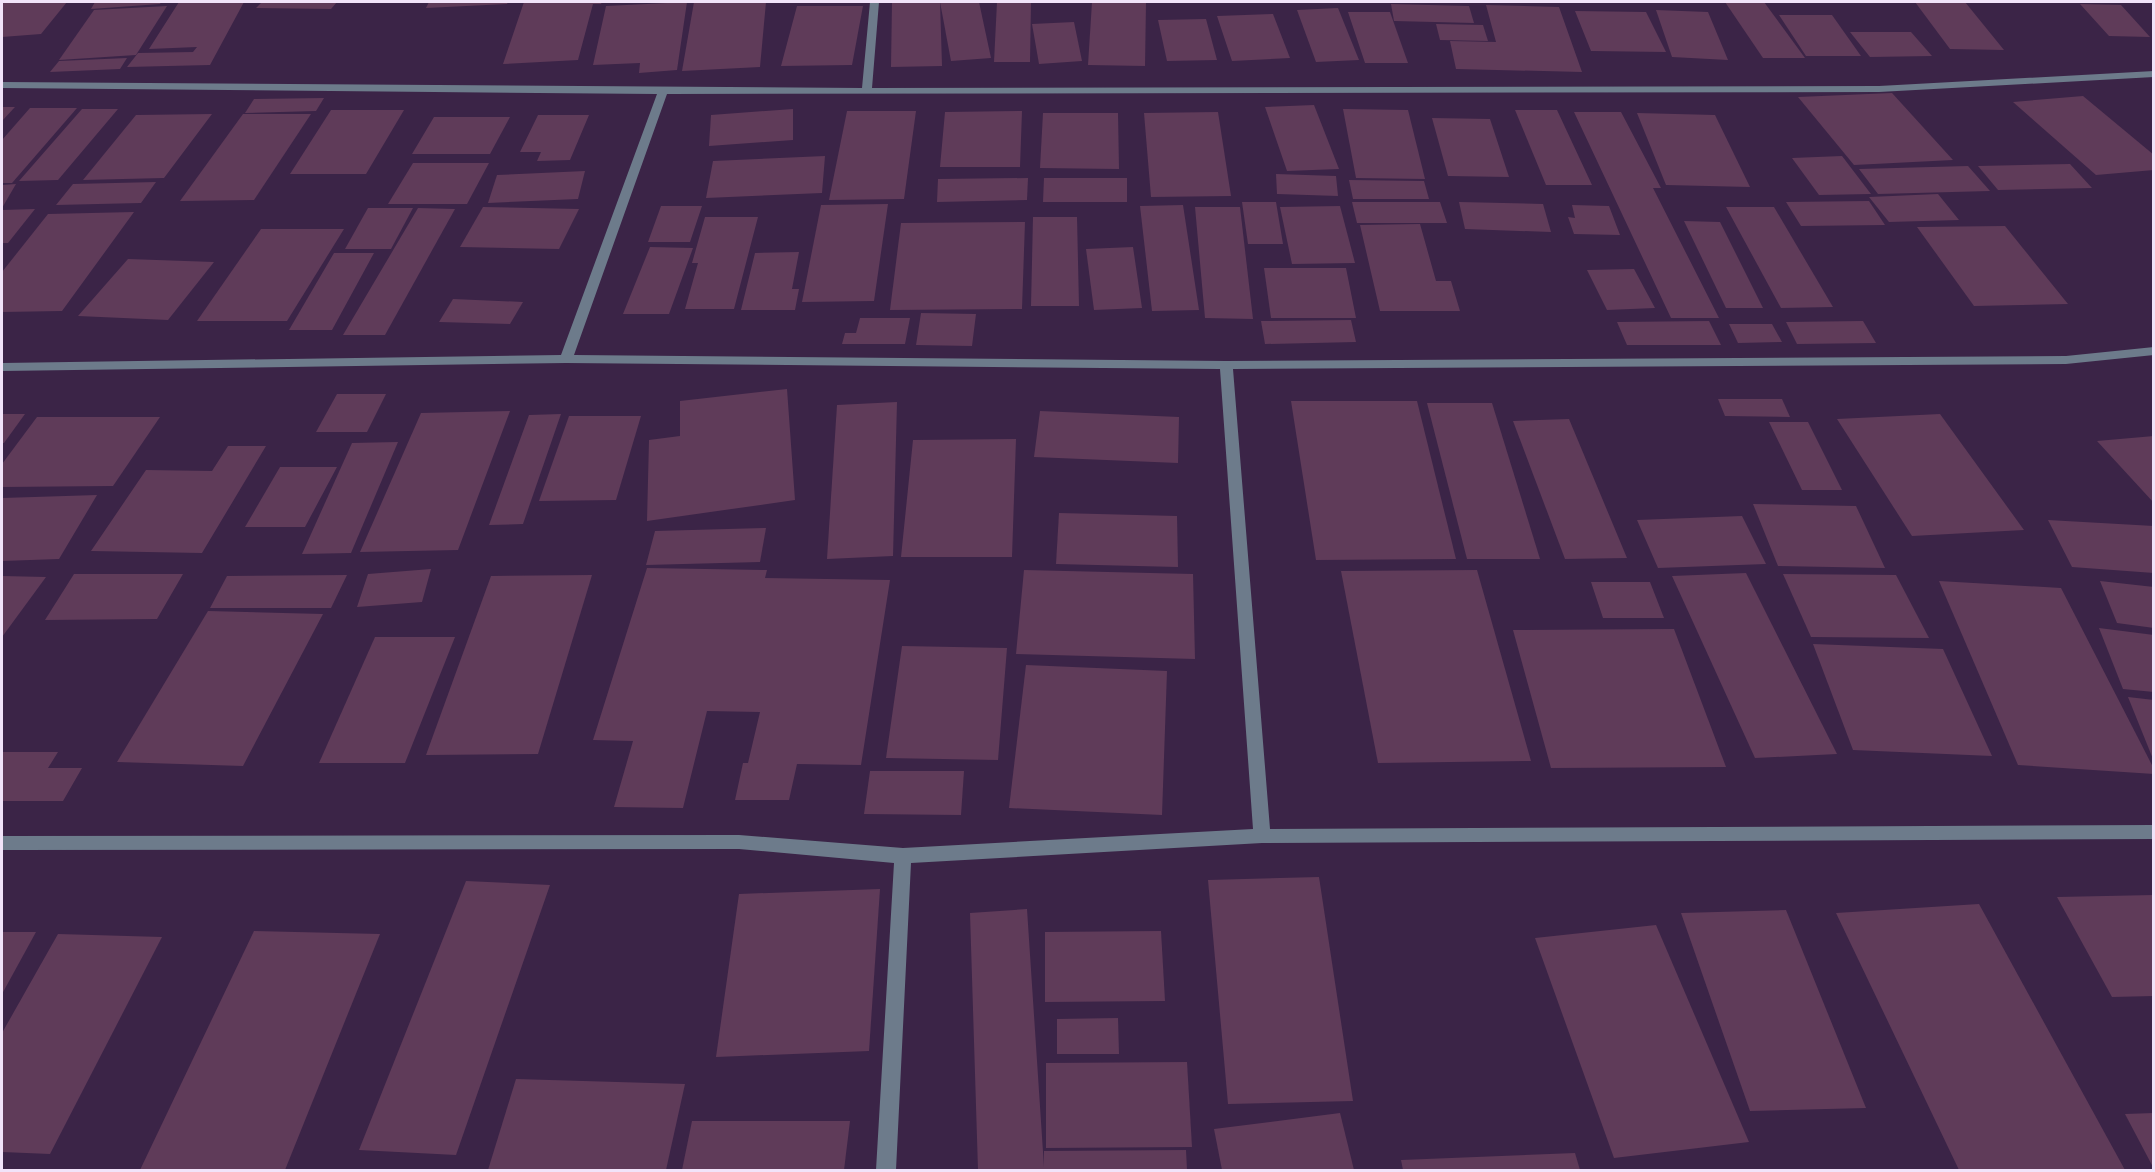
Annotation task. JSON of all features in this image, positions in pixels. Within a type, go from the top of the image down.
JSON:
[{"type":"street","points":[[867,90],[874,2]]},
{"type":"street","points":[[2,85],[663,91],[1879,88],[2154,74]]},
{"type":"street","points":[[566,359],[663,91]]},
{"type":"street","points":[[2,367],[566,359],[1226,364],[2066,360],[2154,351]]},
{"type":"street","points":[[1226,364],[1262,836]]},
{"type":"street","points":[[2,843],[739,842],[903,856],[1262,836],[2154,832]]},
{"type":"street","points":[[886,1170],[903,856]]},
{"type":"building","points":[[2,2],[67,2],[41,34],[2,37]]},
{"type":"building","points":[[95,2],[161,2],[160,4],[91,9]]},
{"type":"building","points":[[179,2],[244,2],[210,65],[127,67],[138,53],[193,52],[197,47],[149,49]]},
{"type":"building","points":[[262,2],[337,2],[331,9],[256,8]]},
{"type":"building","points":[[429,2],[508,2],[507,4],[426,8]]},
{"type":"building","points":[[524,2],[602,2],[593,4],[578,60],[503,64]]},
{"type":"building","points":[[687,2],[677,70],[639,73],[640,63],[593,65],[606,6]]},
{"type":"building","points":[[694,2],[766,2],[760,67],[682,71]]},
{"type":"building","points":[[892,2],[940,2],[942,66],[891,67]]},
{"type":"building","points":[[940,2],[979,2],[991,58],[951,61]]},
{"type":"building","points":[[997,2],[1031,2],[1030,62],[994,62]]},
{"type":"building","points":[[1092,2],[1146,2],[1145,66],[1088,65]]},
{"type":"building","points":[[1725,2],[1764,2],[1805,58],[1763,58]]},
{"type":"building","points":[[1915,2],[1965,2],[2004,50],[1950,49]]},
{"type":"building","points":[[1391,4],[1469,6],[1474,23],[1394,21]]},
{"type":"building","points":[[2080,4],[2121,5],[2150,37],[2109,36]]},
{"type":"building","points":[[1486,5],[1559,7],[1582,72],[1456,69],[1450,41],[1496,42]]},
{"type":"building","points":[[167,6],[136,55],[59,60],[94,10]]},
{"type":"building","points":[[797,6],[863,6],[852,65],[781,66]]},
{"type":"building","points":[[1338,8],[1359,60],[1316,62],[1297,10]]},
{"type":"building","points":[[1656,10],[1708,12],[1728,60],[1672,57]]},
{"type":"building","points":[[1575,11],[1646,12],[1666,52],[1591,51]]},
{"type":"building","points":[[1348,12],[1390,12],[1408,63],[1365,63]]},
{"type":"building","points":[[1273,14],[1290,58],[1232,61],[1217,16]]},
{"type":"building","points":[[1779,15],[1832,15],[1861,56],[1806,56]]},
{"type":"building","points":[[1206,19],[1217,60],[1167,61],[1158,20]]},
{"type":"building","points":[[1074,22],[1082,61],[1039,64],[1032,24]]},
{"type":"building","points":[[1436,24],[1483,25],[1488,41],[1440,40]]},
{"type":"building","points":[[1850,32],[1911,32],[1932,56],[1870,57]]},
{"type":"building","points":[[127,58],[120,69],[50,72],[59,61]]},
{"type":"building","points":[[1892,93],[1953,160],[1854,165],[1798,97]]},
{"type":"building","points":[[2083,96],[2154,155],[2154,170],[2096,175],[2013,102]]},
{"type":"building","points":[[324,98],[316,111],[245,113],[254,99]]},
{"type":"building","points":[[1314,105],[1339,169],[1287,171],[1265,107]]},
{"type":"building","points":[[2,107],[15,107],[2,121]]},
{"type":"building","points":[[30,108],[77,108],[12,183],[2,183],[2,140]]},
{"type":"building","points":[[82,109],[118,109],[58,180],[19,181]]},
{"type":"building","points":[[793,109],[793,140],[709,146],[711,115]]},
{"type":"building","points":[[1343,109],[1408,110],[1425,179],[1356,178]]},
{"type":"building","points":[[331,110],[404,110],[366,174],[290,174]]},
{"type":"building","points":[[1515,110],[1557,110],[1592,185],[1546,185]]},
{"type":"building","points":[[847,111],[916,111],[904,199],[829,200]]},
{"type":"building","points":[[1022,111],[1020,167],[940,167],[945,112]]},
{"type":"building","points":[[1218,112],[1231,196],[1151,197],[1144,113]]},
{"type":"building","points":[[1574,112],[1621,112],[1661,188],[1653,188],[1719,318],[1671,318]]},
{"type":"building","points":[[1043,113],[1118,113],[1119,169],[1040,168]]},
{"type":"building","points":[[1637,113],[1715,115],[1750,187],[1666,185]]},
{"type":"building","points":[[212,114],[164,178],[83,180],[136,115]]},
{"type":"building","points":[[243,114],[311,114],[254,200],[180,201]]},
{"type":"building","points":[[538,115],[589,115],[570,160],[537,161],[541,152],[520,152]]},
{"type":"building","points":[[434,117],[510,117],[490,154],[412,154]]},
{"type":"building","points":[[1432,118],[1490,119],[1509,177],[1448,176]]},
{"type":"building","points":[[825,156],[822,193],[706,198],[713,161]]},
{"type":"building","points":[[1842,156],[1871,194],[1819,195],[1792,158]]},
{"type":"building","points":[[413,163],[489,163],[467,204],[388,204]]},
{"type":"building","points":[[2070,164],[2092,188],[1998,190],[1978,166]]},
{"type":"building","points":[[1968,166],[1990,191],[1878,194],[1859,169]]},
{"type":"building","points":[[585,171],[578,199],[488,203],[497,175]]},
{"type":"building","points":[[1276,174],[1336,176],[1338,196],[1277,194]]},
{"type":"building","points":[[1028,178],[1027,200],[937,202],[938,179]]},
{"type":"building","points":[[1044,178],[1127,178],[1127,202],[1043,202]]},
{"type":"building","points":[[1349,180],[1424,181],[1429,199],[1353,199]]},
{"type":"building","points":[[156,182],[141,203],[56,205],[73,184]]},
{"type":"building","points":[[16,184],[2,208],[2,185]]},
{"type":"building","points":[[1938,194],[1959,220],[1889,222],[1869,197]]},
{"type":"building","points":[[1869,201],[1885,225],[1801,226],[1786,202]]},
{"type":"building","points":[[1242,202],[1276,202],[1283,244],[1248,244]]},
{"type":"building","points":[[1352,202],[1440,202],[1447,223],[1357,223]]},
{"type":"building","points":[[1459,202],[1543,204],[1551,232],[1465,229]]},
{"type":"building","points":[[888,204],[874,301],[802,302],[821,205]]},
{"type":"building","points":[[1183,205],[1199,310],[1152,311],[1140,206]]},
{"type":"building","points":[[1572,205],[1609,206],[1620,235],[1574,234],[1568,217],[1575,218]]},
{"type":"building","points":[[661,206],[702,206],[690,242],[648,242]]},
{"type":"building","points":[[1340,206],[1355,263],[1292,264],[1280,207]]},
{"type":"building","points":[[483,207],[579,209],[559,249],[460,247]]},
{"type":"building","points":[[1195,207],[1240,207],[1253,319],[1205,318]]},
{"type":"building","points":[[1726,207],[1774,207],[1833,307],[1781,308]]},
{"type":"building","points":[[368,208],[413,208],[391,249],[345,249]]},
{"type":"building","points":[[418,208],[455,209],[385,335],[343,335]]},
{"type":"building","points":[[35,209],[8,243],[2,243],[2,210]]},
{"type":"building","points":[[134,212],[62,311],[2,312],[2,272],[48,214]]},
{"type":"building","points":[[705,217],[758,217],[734,309],[685,309],[698,263],[692,263]]},
{"type":"building","points":[[1033,217],[1077,217],[1079,306],[1031,306]]},
{"type":"building","points":[[1684,221],[1720,222],[1763,308],[1726,308]]},
{"type":"building","points":[[1025,222],[1022,309],[890,310],[901,223]]},
{"type":"building","points":[[1420,224],[1436,281],[1451,281],[1460,311],[1380,311],[1360,225]]},
{"type":"building","points":[[2005,226],[2068,304],[1974,306],[1917,227]]},
{"type":"building","points":[[261,229],[344,229],[287,321],[197,321]]},
{"type":"building","points":[[650,247],[693,248],[669,314],[623,314]]},
{"type":"building","points":[[1133,247],[1142,308],[1094,310],[1086,249]]},
{"type":"building","points":[[799,252],[792,289],[799,289],[795,310],[741,310],[755,253]]},
{"type":"building","points":[[334,253],[374,253],[332,330],[289,330]]},
{"type":"building","points":[[128,259],[214,262],[168,320],[78,316]]},
{"type":"building","points":[[1264,268],[1346,268],[1356,318],[1271,318]]},
{"type":"building","points":[[1634,269],[1655,308],[1607,310],[1587,270]]},
{"type":"building","points":[[453,299],[523,302],[510,324],[439,322]]},
{"type":"building","points":[[921,313],[976,314],[972,346],[916,345]]},
{"type":"building","points":[[860,318],[910,318],[905,344],[842,344],[845,333],[856,333]]},
{"type":"building","points":[[1351,320],[1356,342],[1265,344],[1261,321]]},
{"type":"building","points":[[1709,321],[1721,345],[1627,345],[1617,322]]},
{"type":"building","points":[[1863,321],[1876,343],[1797,344],[1786,322]]},
{"type":"building","points":[[1729,324],[1772,324],[1782,342],[1738,343]]},
{"type":"building","points":[[787,389],[795,500],[647,521],[649,440],[680,436],[680,401]]},
{"type":"building","points":[[337,394],[386,394],[367,432],[316,432]]},
{"type":"building","points":[[1718,399],[1782,399],[1790,417],[1725,416]]},
{"type":"building","points":[[1291,401],[1417,401],[1456,559],[1316,560]]},
{"type":"building","points":[[897,402],[893,556],[827,559],[837,405]]},
{"type":"building","points":[[1427,403],[1492,403],[1540,559],[1467,559]]},
{"type":"building","points":[[510,411],[458,550],[360,552],[421,413]]},
{"type":"building","points":[[1040,411],[1179,417],[1178,463],[1034,457]]},
{"type":"building","points":[[2,414],[25,414],[4,443],[2,443]]},
{"type":"building","points":[[561,414],[523,524],[489,525],[529,415]]},
{"type":"building","points":[[1940,414],[2024,530],[1912,536],[1837,419]]},
{"type":"building","points":[[569,416],[641,416],[616,500],[539,501]]},
{"type":"building","points":[[37,417],[160,417],[113,486],[2,487],[2,464]]},
{"type":"building","points":[[1569,419],[1627,558],[1565,559],[1513,421]]},
{"type":"building","points":[[1769,422],[1808,422],[1842,490],[1802,490]]},
{"type":"building","points":[[2154,436],[2154,503],[2097,441]]},
{"type":"building","points":[[1016,439],[1012,557],[901,557],[913,440]]},
{"type":"building","points":[[398,442],[351,553],[302,554],[352,443]]},
{"type":"building","points":[[228,446],[266,446],[202,553],[91,551],[146,470],[212,471]]},
{"type":"building","points":[[280,467],[337,467],[305,527],[245,527]]},
{"type":"building","points":[[97,495],[59,559],[2,561],[2,498]]},
{"type":"building","points":[[1753,504],[1856,506],[1885,568],[1778,566]]},
{"type":"building","points":[[1059,513],[1177,516],[1178,567],[1056,564]]},
{"type":"building","points":[[1742,516],[1766,564],[1658,568],[1637,520]]},
{"type":"building","points":[[2048,520],[2154,526],[2154,573],[2072,567]]},
{"type":"building","points":[[766,528],[760,562],[646,565],[655,531]]},
{"type":"building","points":[[647,568],[767,570],[765,578],[890,580],[861,765],[797,764],[789,800],[735,800],[743,763],[748,763],[760,712],[707,711],[683,808],[614,807],[633,741],[593,740]]},
{"type":"building","points":[[431,569],[422,602],[357,607],[368,574]]},
{"type":"building","points":[[1024,570],[1193,574],[1195,659],[1016,654]]},
{"type":"building","points":[[1477,570],[1531,761],[1378,763],[1341,571]]},
{"type":"building","points":[[1746,573],[1837,754],[1755,758],[1672,576]]},
{"type":"building","points":[[74,574],[183,574],[157,619],[45,620]]},
{"type":"building","points":[[1783,574],[1896,575],[1929,638],[1811,637]]},
{"type":"building","points":[[347,575],[331,608],[210,608],[227,576]]},
{"type":"building","points":[[592,575],[538,754],[426,755],[491,576]]},
{"type":"building","points":[[2,576],[46,577],[2,637]]},
{"type":"building","points":[[1939,581],[2061,588],[2154,769],[2154,774],[2018,765]]},
{"type":"building","points":[[2100,581],[2154,587],[2154,628],[2117,623]]},
{"type":"building","points":[[1591,582],[1650,582],[1664,618],[1603,618]]},
{"type":"building","points":[[208,611],[323,614],[243,766],[117,762]]},
{"type":"building","points":[[2099,628],[2154,635],[2154,692],[2123,689]]},
{"type":"building","points":[[1674,629],[1726,767],[1551,768],[1513,630]]},
{"type":"building","points":[[375,637],[455,637],[405,763],[319,763]]},
{"type":"building","points":[[1813,644],[1943,649],[1992,756],[1853,750]]},
{"type":"building","points":[[902,646],[1007,648],[998,760],[886,758]]},
{"type":"building","points":[[1026,665],[1167,671],[1162,815],[1009,808]]},
{"type":"building","points":[[2128,697],[2154,700],[2154,759],[2153,759]]},
{"type":"building","points":[[2,752],[58,752],[48,768],[82,768],[63,801],[2,801]]},
{"type":"building","points":[[870,771],[964,771],[961,815],[864,814]]},
{"type":"building","points":[[1319,877],[1353,1101],[1228,1104],[1208,880]]},
{"type":"building","points":[[466,881],[550,885],[456,1155],[359,1150]]},
{"type":"building","points":[[880,889],[869,1051],[716,1057],[739,894]]},
{"type":"building","points":[[2154,895],[2154,996],[2112,997],[2057,897]]},
{"type":"building","points":[[1979,904],[2125,1170],[1959,1170],[1836,913]]},
{"type":"building","points":[[1027,909],[1044,1167],[1044,1151],[1186,1150],[1187,1170],[978,1170],[970,913]]},
{"type":"building","points":[[1786,910],[1866,1108],[1750,1111],[1681,913]]},
{"type":"building","points":[[1656,925],[1749,1142],[1614,1158],[1535,938]]},
{"type":"building","points":[[254,931],[380,934],[285,1170],[140,1170]]},
{"type":"building","points":[[1161,931],[1165,1001],[1045,1002],[1045,932]]},
{"type":"building","points":[[2,932],[36,932],[2,994]]},
{"type":"building","points":[[58,934],[162,937],[50,1154],[2,1152],[2,1033]]},
{"type":"building","points":[[1118,1018],[1119,1054],[1057,1054],[1057,1019]]},
{"type":"building","points":[[1187,1062],[1192,1147],[1046,1148],[1046,1063]]},
{"type":"building","points":[[516,1079],[685,1084],[666,1170],[488,1170]]},
{"type":"building","points":[[1340,1113],[1354,1170],[1222,1170],[1214,1129]]},
{"type":"building","points":[[2154,1113],[2154,1169],[2125,1114]]},
{"type":"building","points":[[692,1121],[850,1121],[844,1170],[682,1170]]},
{"type":"building","points":[[1575,1153],[1580,1170],[1403,1170],[1401,1160]]}]
